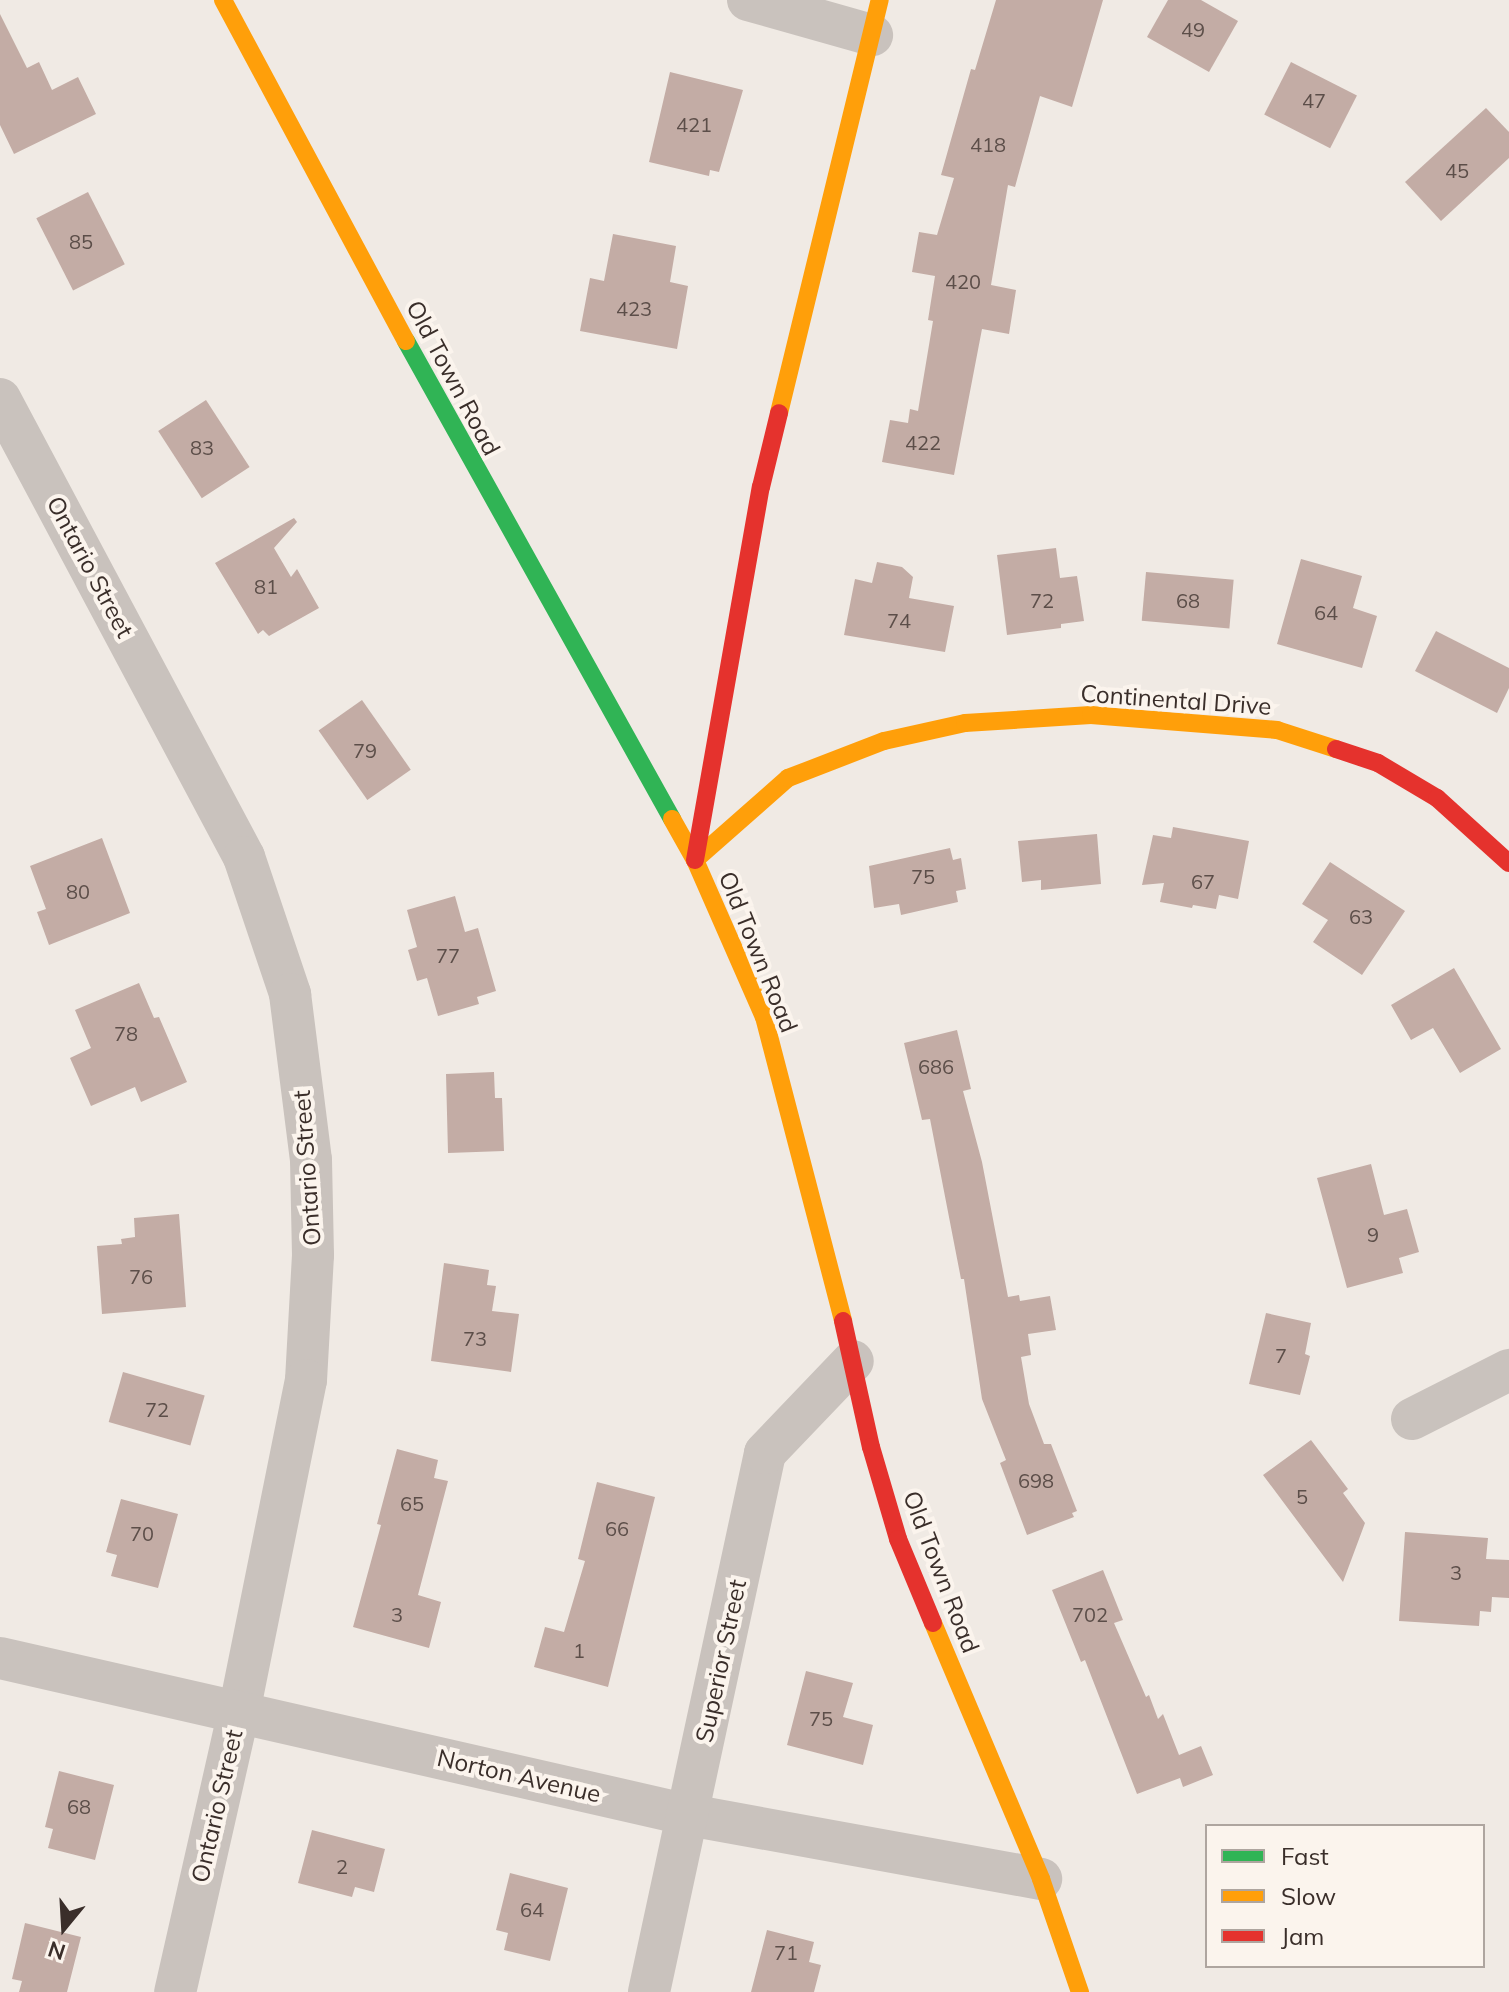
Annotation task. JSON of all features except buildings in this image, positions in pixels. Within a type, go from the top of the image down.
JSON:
[{"type":"main road","name":"Old Town Road","points":[[223,0],[442,409],[695,860],[764,1017],[853,1361],[871,1447],[898,1539],[1041,1879],[1080,1992]]},
{"type":"main road","points":[[695,860],[761,487],[876,17]]},
{"type":"main road","name":"Continental Drive","points":[[695,860],[788,778],[884,741],[965,723],[1091,715],[1277,730],[1378,763],[1437,798],[1509,863]]},
{"type":"street","points":[[748,0],[876,17]]},
{"type":"street","name":"Ontario Street","points":[[0,399],[244,857],[290,994],[311,1160],[313,1255],[306,1380],[239,1711],[175,1992]]},
{"type":"street","name":"Superior Street","points":[[649,1992],[765,1453],[853,1361]]},
{"type":"street","points":[[1412,1419],[1509,1370]]},
{"type":"street","name":"Norton Avenue","points":[[0,1658],[689,1815],[1041,1879]]},
{"type":"traffic: fast","points":[[406,341],[672,819]]},
{"type":"traffic: slow","points":[[223,0],[406,341]]},
{"type":"traffic: slow","points":[[779,413],[880,0]]},
{"type":"traffic: slow","points":[[695,860],[788,778],[884,741],[965,723],[1091,715],[1277,730],[1336,749]]},
{"type":"traffic: slow","points":[[672,819],[695,860],[764,1017],[843,1321]]},
{"type":"traffic: slow","points":[[933,1623],[1041,1879],[1080,1992]]},
{"type":"traffic: jam","points":[[695,860],[761,487],[779,413]]},
{"type":"traffic: jam","points":[[1336,749],[1378,763],[1437,798],[1509,863]]},
{"type":"traffic: jam","points":[[843,1321],[871,1447],[898,1539],[933,1623]]}]
